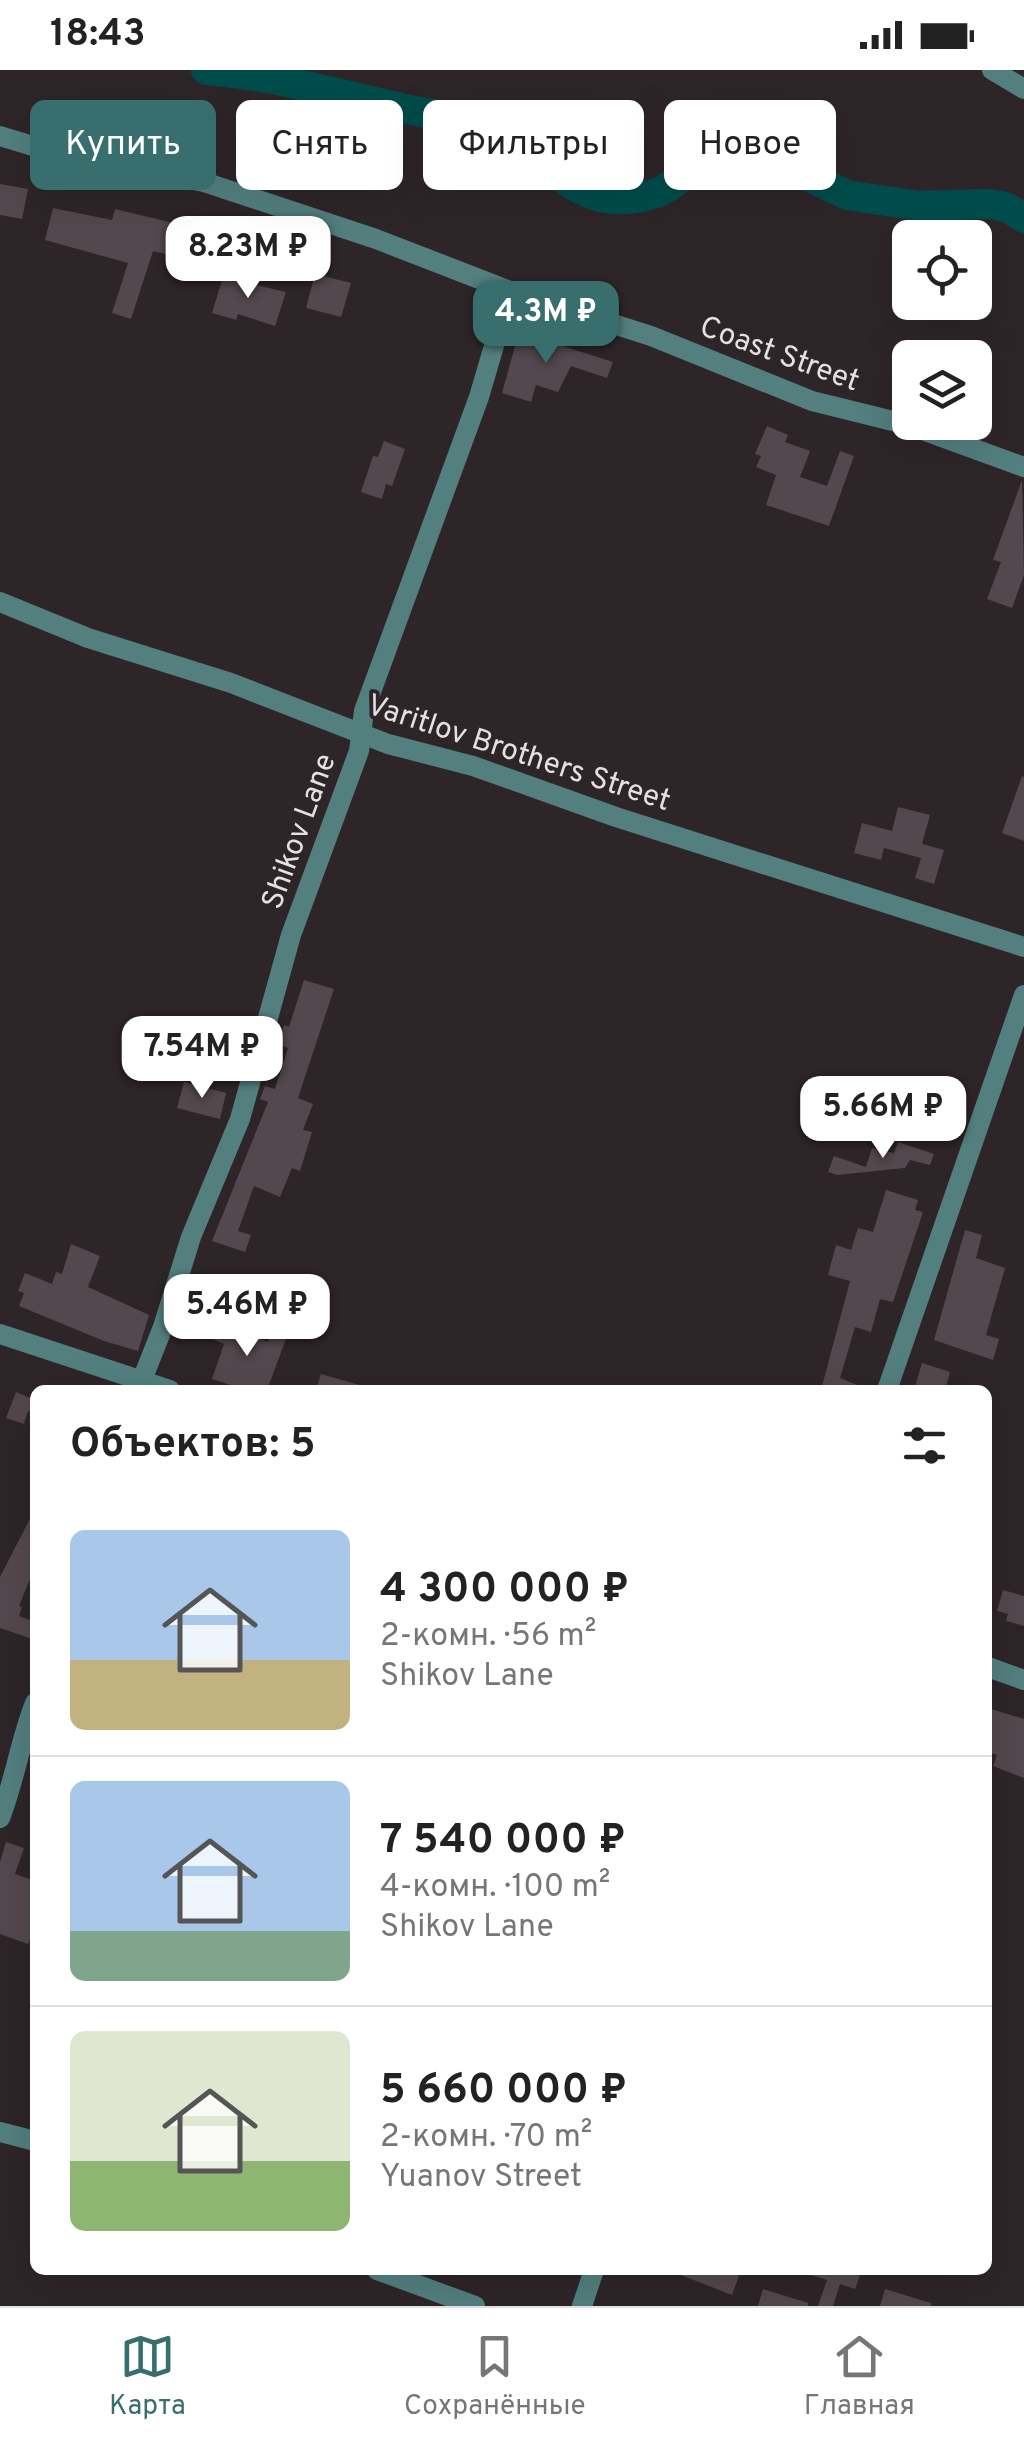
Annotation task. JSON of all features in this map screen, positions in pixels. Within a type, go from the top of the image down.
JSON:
[{"type":"street","points":[[992,70],[1024,89]]},
{"type":"street","name":"Coast Street","points":[[0,136],[81,159],[204,182],[376,239],[510,291],[650,336],[812,402],[908,425],[1024,467]]},
{"type":"street","name":"Shikov Lane","points":[[140,1385],[163,1328],[191,1237],[240,1120],[291,935],[360,751],[364,711],[479,397],[510,291]]},
{"type":"street","name":"Varitlov Brothers Street","points":[[0,602],[88,638],[230,683],[360,733],[473,766],[616,817],[1024,947]]},
{"type":"street","points":[[889,1385],[1024,994]]},
{"type":"street","points":[[0,1334],[140,1385]]},
{"type":"street","points":[[992,1668],[1024,1680]]},
{"type":"street","points":[[0,1818],[15,1781],[20,1743],[30,1716]]},
{"type":"street","points":[[0,2132],[30,2140]]},
{"type":"street","points":[[391,2275],[475,2306]]},
{"type":"street","points":[[582,2306],[592,2275]]},
{"type":"building","points":[[0,184],[28,189],[22,219],[0,215]]},
{"type":"building","points":[[53,208],[112,220],[115,209],[228,236],[220,268],[153,251],[131,319],[112,313],[128,263],[45,240]]},
{"type":"building","points":[[315,274],[351,283],[341,317],[306,308]]},
{"type":"building","points":[[223,277],[286,292],[275,326],[238,314],[236,320],[212,313]]},
{"type":"building","points":[[519,332],[613,362],[607,378],[571,366],[558,392],[536,385],[531,402],[502,393]]},
{"type":"building","points":[[767,426],[788,435],[785,442],[810,451],[800,477],[827,486],[840,451],[854,456],[829,526],[766,505],[776,475],[756,467],[761,456],[755,454]]},
{"type":"building","points":[[384,441],[405,449],[392,486],[386,484],[382,499],[361,492],[373,456],[378,457]]},
{"type":"building","points":[[1022,480],[1024,575],[1012,608],[987,599],[1001,562],[993,560]]},
{"type":"building","points":[[1024,777],[1024,841],[1002,833]]},
{"type":"building","points":[[898,807],[930,815],[922,844],[944,850],[934,884],[915,878],[921,858],[884,848],[881,860],[854,853],[862,823],[892,831]]},
{"type":"building","points":[[304,980],[334,989],[298,1098],[313,1104],[303,1130],[312,1132],[300,1171],[292,1168],[280,1197],[254,1186],[238,1231],[251,1235],[245,1252],[212,1241],[268,1102],[260,1099],[265,1086],[275,1089],[288,1048],[277,1044],[284,1025],[289,1027]]},
{"type":"building","points":[[184,1082],[226,1093],[220,1119],[177,1108]]},
{"type":"building","points":[[898,1142],[934,1154],[930,1165],[910,1160],[905,1168],[837,1175],[828,1172],[834,1156],[866,1167],[872,1148],[894,1153]]},
{"type":"building","points":[[886,1190],[918,1200],[915,1210],[923,1212],[893,1302],[880,1299],[871,1332],[855,1327],[840,1378],[857,1385],[822,1385],[850,1281],[828,1275],[836,1245],[851,1250],[858,1228],[873,1232]]},
{"type":"building","points":[[965,1230],[982,1235],[976,1258],[1005,1268],[986,1335],[999,1339],[993,1360],[934,1340]]},
{"type":"building","points":[[71,1244],[100,1256],[88,1287],[149,1315],[138,1351],[19,1306],[24,1293],[18,1291],[25,1273],[52,1284],[56,1272],[62,1274]]},
{"type":"building","points":[[215,1326],[231,1332],[232,1327],[268,1342],[271,1333],[286,1339],[269,1385],[231,1385],[212,1379],[224,1344],[210,1338]]},
{"type":"building","points":[[922,1363],[950,1372],[946,1385],[915,1385]]},
{"type":"building","points":[[321,1374],[360,1385],[318,1385]]},
{"type":"building","points":[[16,1392],[30,1398],[30,1412],[24,1424],[6,1418]]},
{"type":"building","points":[[30,1519],[30,1579],[19,1616],[30,1620],[30,1638],[0,1628],[0,1577]]},
{"type":"building","points":[[1003,1590],[1024,1596],[1024,1626],[1006,1621],[1008,1614],[997,1611]]},
{"type":"building","points":[[992,1709],[1024,1719],[1024,1778],[993,1766],[997,1755],[992,1753]]},
{"type":"building","points":[[6,1842],[24,1848],[15,1874],[30,1879],[28,1944],[0,1934],[0,1862]]},
{"type":"building","points":[[681,2275],[739,2275],[732,2295]]},
{"type":"building","points":[[811,2275],[860,2275],[855,2289],[840,2284],[833,2306],[818,2306],[827,2280]]},
{"type":"building","points":[[763,2289],[808,2303],[808,2306],[758,2306]]},
{"type":"building","points":[[885,2289],[931,2303],[931,2306],[880,2306]]},
{"type":"waterway","points":[[206,70],[280,81],[486,127],[511,139],[568,182],[598,197],[639,198],[658,192],[708,154],[741,143],[847,195],[919,206],[989,204],[1006,207],[1024,218]]}]
